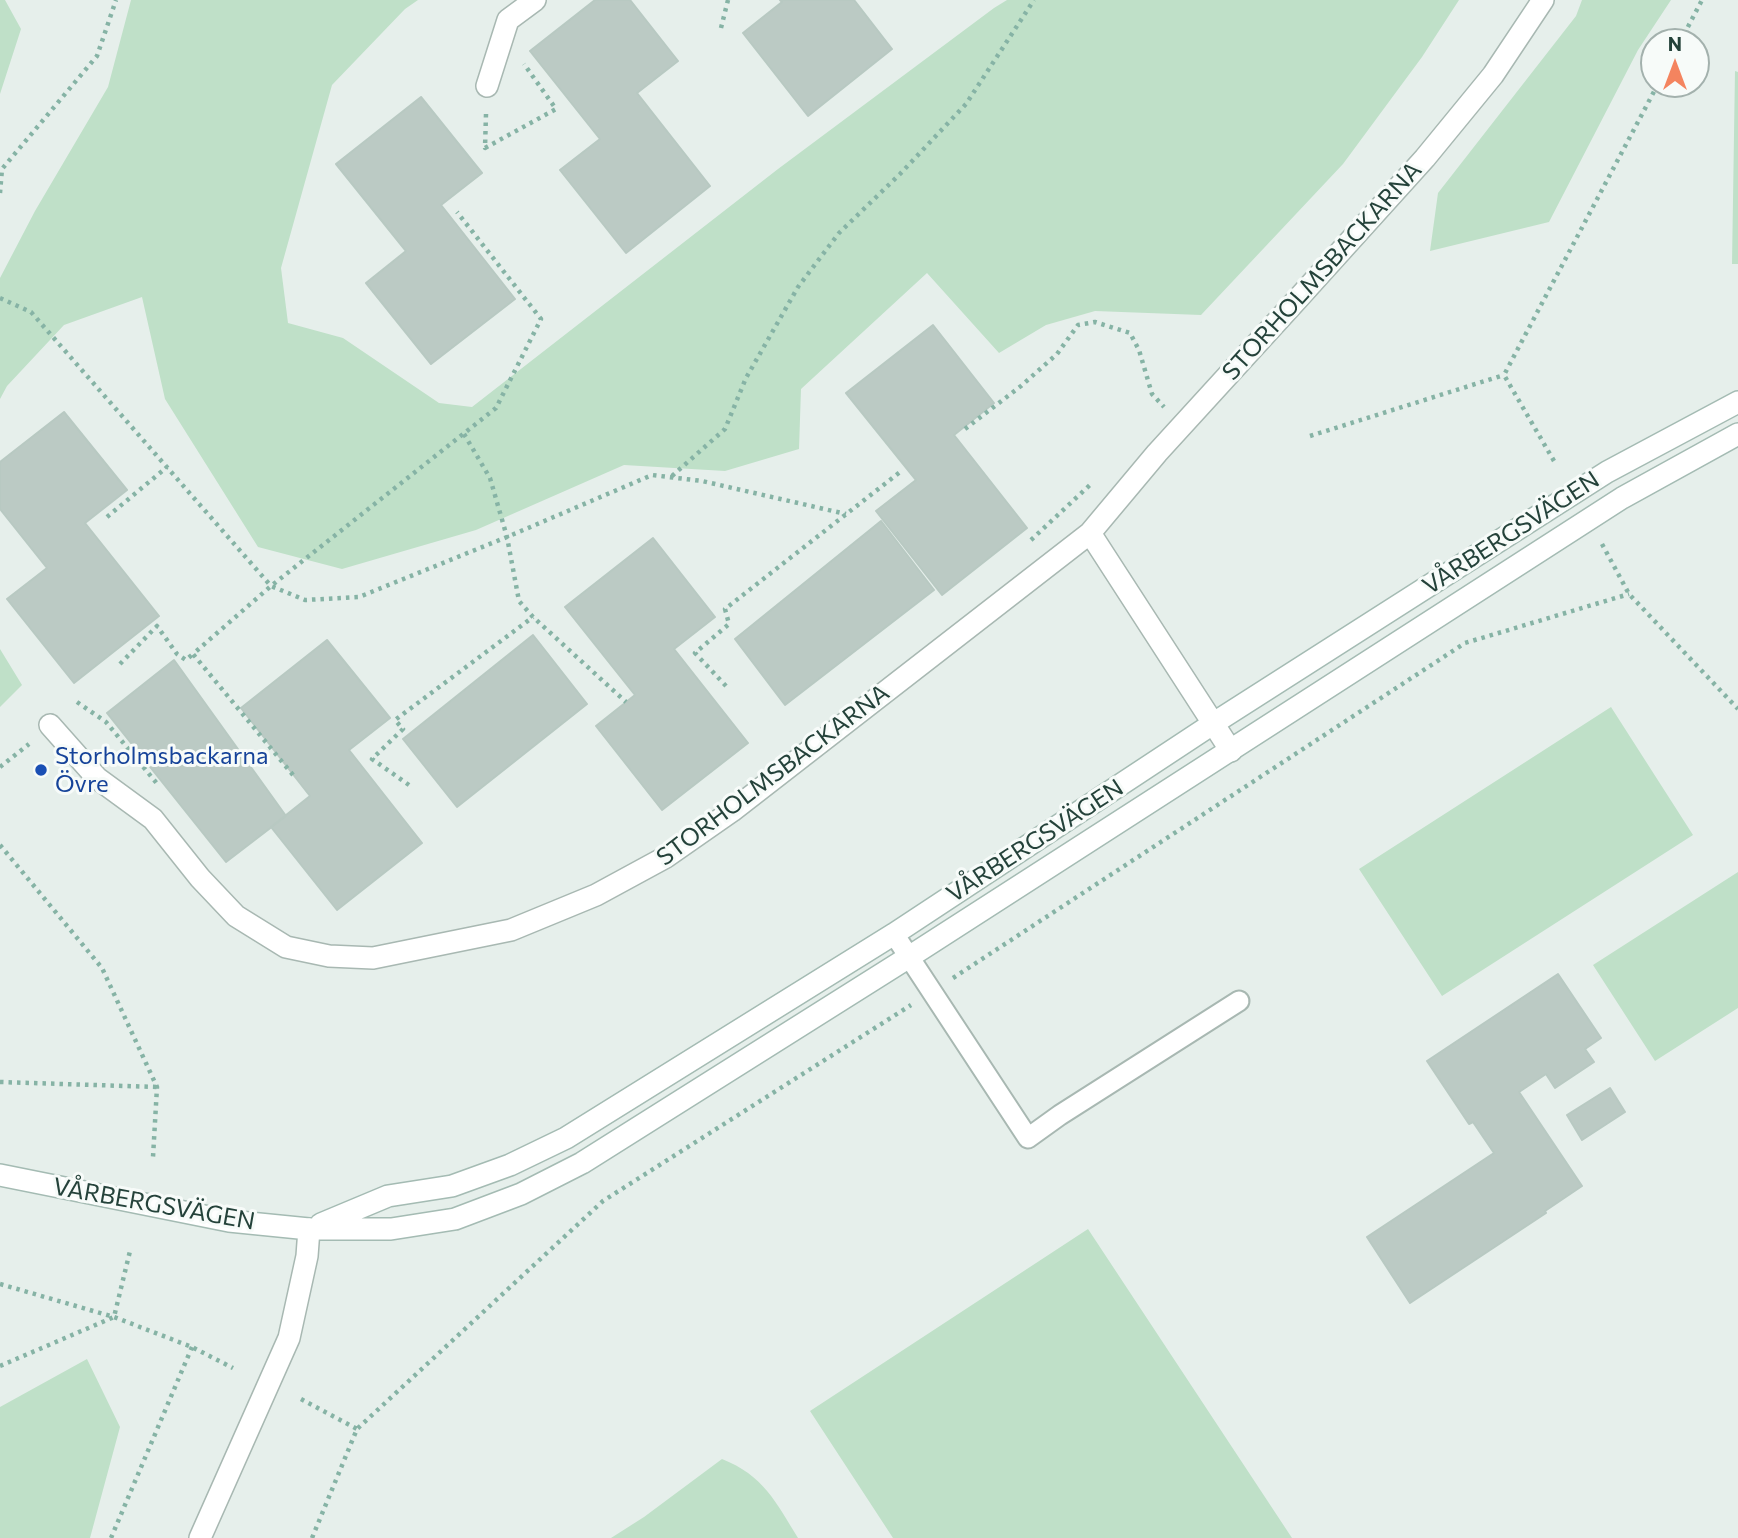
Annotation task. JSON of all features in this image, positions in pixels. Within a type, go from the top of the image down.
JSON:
[{"type":"street","points":[[487,86],[508,20],[535,0]]},
{"type":"street","name":"STORHOLMSBACKARNA","points":[[50,725],[97,778],[153,819],[200,878],[236,916],[286,947],[329,956],[373,958],[511,930],[596,895],[666,857],[732,811],[1090,533],[1157,453],[1425,158],[1493,75],[1543,0]]},
{"type":"street","name":"VÅRBERGSVÄGEN","points":[[309,1229],[388,1196],[452,1186],[510,1165],[566,1138],[894,934],[1213,723],[1607,472],[1738,402]]},
{"type":"street","name":"VÅRBERGSVÄGEN","points":[[0,1175],[229,1221],[309,1229],[391,1229],[455,1219],[521,1194],[582,1163],[909,957],[1622,498],[1738,434]]},
{"type":"street","points":[[1090,533],[1231,751]]},
{"type":"street","points":[[200,1538],[289,1338],[307,1256],[309,1229]]},
{"type":"lane","points":[[894,934],[1028,1138],[1238,1002]]},
{"type":"path","points":[[0,193],[1,169],[97,57],[116,0]]},
{"type":"path","points":[[721,28],[728,0]]},
{"type":"path","points":[[671,477],[725,429],[746,378],[797,287],[839,233],[966,104],[1034,0]]},
{"type":"path","points":[[1687,28],[1702,0]]},
{"type":"path","points":[[487,86],[485,148],[556,109],[504,35]]},
{"type":"path","points":[[1310,436],[1504,375],[1651,98]]},
{"type":"path","points":[[120,664],[157,626],[177,653],[186,660],[271,586],[496,408],[541,319],[457,212]]},
{"type":"path","points":[[0,298],[31,312],[271,586],[305,600],[359,597],[652,475],[702,481],[846,514]]},
{"type":"path","points":[[965,429],[1057,354],[1078,325],[1095,322],[1130,332],[1139,350],[1152,394],[1164,406],[1156,415]]},
{"type":"path","points":[[1504,375],[1553,461]]},
{"type":"path","points":[[464,434],[490,478],[507,537],[519,601],[626,702]]},
{"type":"path","points":[[107,517],[167,467]]},
{"type":"path","points":[[726,686],[695,653],[729,624],[725,609],[900,472]]},
{"type":"path","points":[[1024,547],[1096,480]]},
{"type":"path","points":[[1602,543],[1629,594],[1738,709]]},
{"type":"path","points":[[312,1538],[356,1429],[603,1201],[932,992],[1465,643],[1629,594]]},
{"type":"path","points":[[409,785],[372,759],[403,729],[395,720],[533,617]]},
{"type":"path","points":[[193,653],[293,775]]},
{"type":"path","points":[[77,702],[106,722],[163,791]]},
{"type":"path","points":[[0,767],[50,725]]},
{"type":"path","points":[[0,845],[103,968],[157,1087],[153,1157]]},
{"type":"path","points":[[0,1082],[157,1087]]},
{"type":"path","points":[[114,1317],[130,1251]]},
{"type":"path","points":[[0,1284],[114,1317],[192,1347],[233,1368]]},
{"type":"path","points":[[0,1367],[114,1317]]},
{"type":"path","points":[[111,1538],[192,1347]]},
{"type":"path","points":[[302,1399],[356,1429]]},
{"type":"green space","points":[[0,0],[5,0],[21,29],[0,94]]},
{"type":"green space","points":[[131,0],[418,0],[405,9],[332,85],[281,268],[288,323],[343,338],[439,403],[472,407],[778,169],[1007,0],[1459,0],[1422,57],[1343,164],[1201,315],[1095,311],[1046,325],[999,353],[927,273],[801,389],[799,449],[725,471],[624,465],[476,530],[342,569],[258,547],[165,399],[142,297],[64,325],[7,386],[0,399],[0,278],[35,211],[108,87]]},
{"type":"green space","points":[[1582,0],[1671,0],[1653,28],[1640,28],[1640,47],[1549,222],[1430,251],[1438,193],[1576,16]]},
{"type":"green space","points":[[1735,71],[1738,72],[1738,264],[1732,264]]},
{"type":"green space","points":[[0,649],[22,685],[0,707]]},
{"type":"green space","points":[[1611,707],[1693,835],[1442,996],[1359,869]]},
{"type":"green space","points":[[1738,872],[1738,1008],[1655,1061],[1593,965]]},
{"type":"green space","points":[[1088,1229],[1292,1538],[893,1538],[810,1411]]},
{"type":"green space","points":[[87,1359],[120,1427],[90,1538],[0,1538],[0,1407]]},
{"type":"green space","points":[[722,1459],[748,1473],[767,1491],[798,1538],[611,1538],[644,1517]]},
{"type":"building","points":[[595,0],[630,0],[678,61],[637,93],[710,186],[626,253],[560,170],[600,139],[530,51]]},
{"type":"building","points":[[780,0],[854,0],[892,49],[808,116],[743,33],[782,2]]},
{"type":"building","points":[[421,97],[482,173],[441,205],[515,299],[431,364],[366,283],[406,251],[336,164]]},
{"type":"building","points":[[933,325],[994,403],[954,435],[1027,528],[942,595],[876,511],[916,480],[846,393]]},
{"type":"building","points":[[64,412],[127,490],[85,523],[159,616],[74,683],[7,599],[47,568],[0,509],[0,462]]},
{"type":"building","points":[[881,521],[934,590],[785,705],[735,639]]},
{"type":"building","points":[[653,538],[715,617],[674,649],[748,743],[662,810],[596,726],[635,695],[565,607]]},
{"type":"building","points":[[533,635],[587,704],[457,807],[403,739]]},
{"type":"building","points":[[327,640],[390,718],[349,750],[422,843],[337,910],[271,827],[310,796],[241,708]]},
{"type":"building","points":[[174,660],[286,816],[226,862],[107,713]]},
{"type":"building","points":[[1558,974],[1601,1038],[1585,1049],[1594,1062],[1555,1088],[1546,1074],[1519,1092],[1582,1186],[1410,1303],[1367,1237],[1494,1153],[1473,1122],[1469,1124],[1427,1061]]},
{"type":"building","points":[[1610,1088],[1625,1112],[1582,1140],[1567,1115]]},
{"type":"place","name":"Storholmsbackarna Övre","points":[[41,770]]}]
